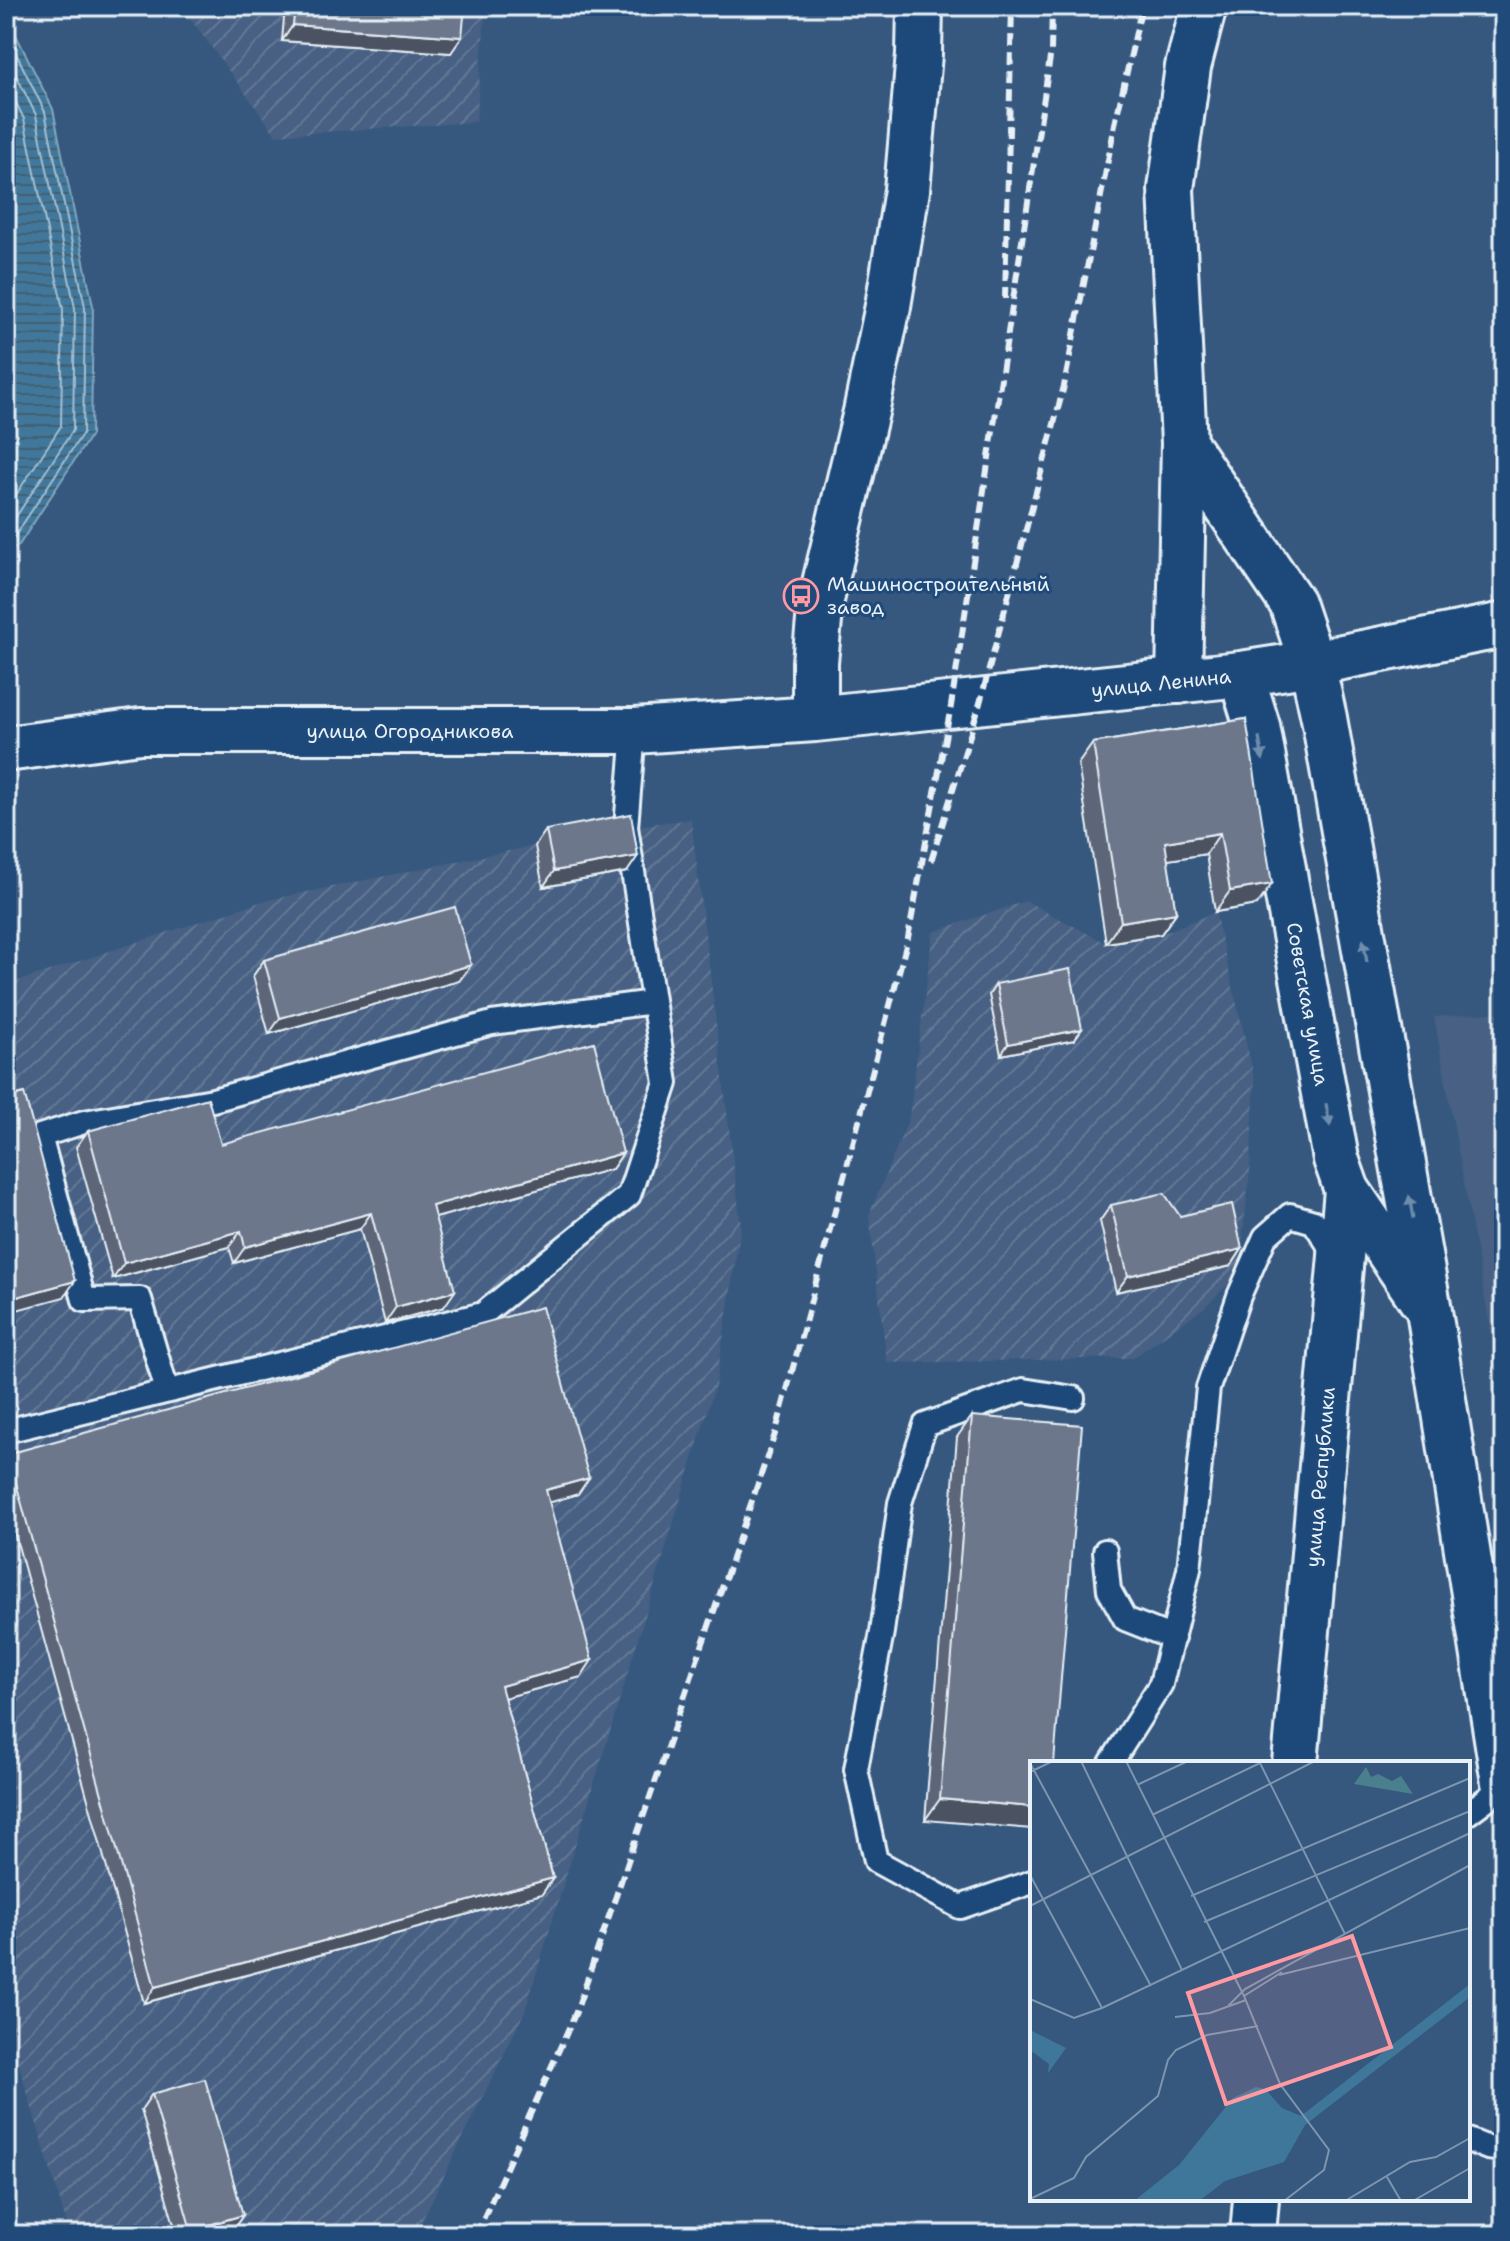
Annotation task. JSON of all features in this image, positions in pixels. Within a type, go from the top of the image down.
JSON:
[{"type":"street","points":[[815,719],[815,662],[821,600],[847,498],[888,306],[907,190],[920,6]]},
{"type":"street","points":[[1179,681],[1184,443],[1171,189],[1188,67],[1204,6]]},
{"type":"street","name":"Советская улица","points":[[1184,443],[1292,603],[1312,663],[1429,1311],[1504,1784]]},
{"type":"street","name":"улица Ленина","points":[[815,719],[1241,674],[1504,625]]},
{"type":"street","name":"Советская улица","points":[[1241,674],[1257,726],[1336,1159],[1347,1190],[1429,1311]]},
{"type":"street","name":"улица Огородникова","points":[[6,749],[140,731],[634,731],[815,719]]},
{"type":"street","name":"улица Республики","points":[[1295,1761],[1347,1190]]},
{"type":"street","points":[[1253,2235],[1256,2201]]},
{"type":"lane","points":[[6,1431],[483,1314],[629,1195],[666,1083],[626,827],[634,731]]},
{"type":"lane","points":[[167,1391],[140,1299],[84,1300],[40,1136],[84,1122],[213,1100],[492,1023],[653,1002]]},
{"type":"lane","points":[[1112,1761],[1161,1684],[1189,1569],[1208,1388],[1244,1284],[1265,1237],[1290,1215],[1314,1222],[1339,1263]]},
{"type":"lane","points":[[1030,1883],[960,1907],[876,1861],[856,1769],[882,1632],[900,1503],[925,1425],[1023,1390],[1073,1398]]},
{"type":"lane","points":[[1105,1551],[1109,1590],[1125,1619],[1173,1638]]},
{"type":"lane","points":[[1470,1811],[1504,1784]]},
{"type":"lane","points":[[1470,2141],[1504,2150]]},
{"type":"shaded area","points":[[181,6],[486,6],[476,122],[276,135]]},
{"type":"shaded area","points":[[691,819],[741,1226],[716,1383],[525,2011],[415,2235],[70,2235],[6,2022],[6,985],[263,901],[626,827]]},
{"type":"shaded area","points":[[1026,901],[1106,943],[1161,934],[1215,912],[1255,1080],[1250,1172],[1238,1275],[1205,1307],[1133,1358],[887,1363],[869,1215],[909,1118],[933,932]]},
{"type":"shaded area","points":[[1504,1012],[1504,1404],[1434,1017]]},
{"type":"water","points":[[6,15],[53,109],[93,306],[91,435],[19,545],[6,554]]},
{"type":"building","points":[[295,6],[465,6],[462,37],[293,25]]},
{"type":"building","points":[[1246,719],[1272,884],[1230,891],[1220,833],[1165,842],[1176,913],[1121,922],[1093,743]]},
{"type":"building","points":[[631,814],[638,856],[554,871],[546,830]]},
{"type":"building","points":[[455,907],[471,965],[280,1018],[264,960]]},
{"type":"building","points":[[1070,969],[1082,1029],[1008,1044],[996,984]]},
{"type":"building","points":[[594,1042],[623,1153],[432,1206],[455,1291],[396,1307],[371,1213],[245,1247],[241,1231],[124,1263],[88,1131],[208,1098],[221,1144]]},
{"type":"building","points":[[24,1093],[75,1281],[6,1300],[6,1098]]},
{"type":"building","points":[[1164,1193],[1180,1216],[1232,1204],[1242,1249],[1128,1276],[1111,1205]]},
{"type":"building","points":[[542,1307],[589,1478],[546,1490],[592,1660],[501,1686],[553,1878],[155,1987],[8,1454]]},
{"type":"building","points":[[972,1416],[1082,1425],[1054,1761],[1030,1761],[1030,1807],[940,1799]]},
{"type":"building","points":[[205,2079],[243,2215],[191,2230],[152,2094]]},
{"type":"railway","points":[[1005,299],[1012,6]]},
{"type":"railway","points":[[476,2235],[576,2012],[776,1431],[908,938],[951,706],[1051,51],[1052,6]]},
{"type":"railway","points":[[931,861],[980,703],[1064,386],[1115,124],[1142,6]]},
{"type":"place","name":"Машиностроительный завод","points":[[801,596]]}]
